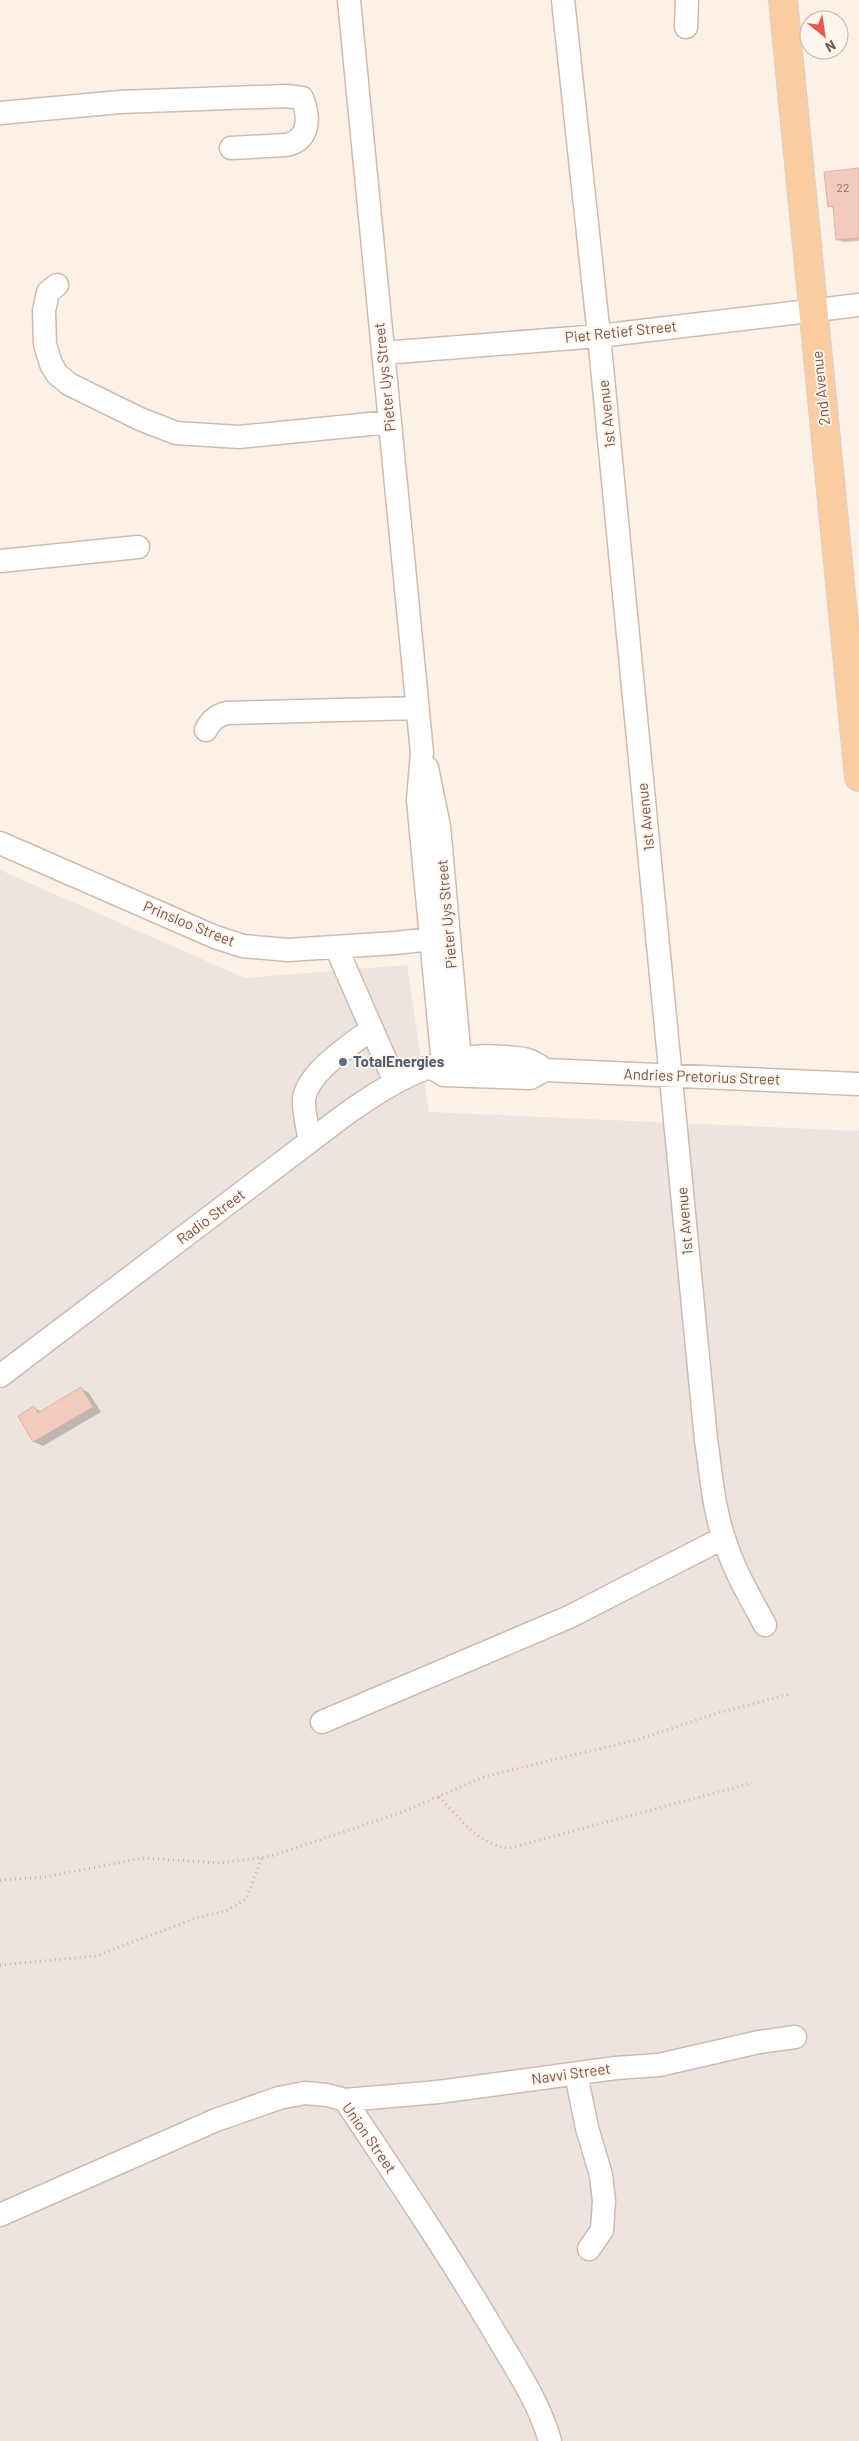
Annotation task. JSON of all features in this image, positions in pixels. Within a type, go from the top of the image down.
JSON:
[{"type":"main road","name":"2nd Avenue","points":[[783,0],[859,777]]},
{"type":"street","name":"Pieter Uys Street","points":[[349,0],[422,753],[418,800],[440,938],[448,1067]]},
{"type":"street","name":"1st Avenue","points":[[563,0],[599,336],[706,1440],[716,1509],[723,1538],[737,1572],[765,1625]]},
{"type":"street","points":[[686,0],[686,27]]},
{"type":"street","points":[[0,113],[120,102],[286,96],[302,98],[306,114],[306,131],[303,137],[294,143],[286,145],[230,148]]},
{"type":"street","points":[[57,285],[48,292],[44,311],[45,344],[51,364],[57,374],[76,388],[140,419],[176,433],[239,437],[390,422]]},
{"type":"street","name":"Piet Retief Street","points":[[383,353],[599,336],[859,305]]},
{"type":"street","points":[[0,561],[138,546]]},
{"type":"street","points":[[206,730],[209,724],[218,716],[226,713],[417,708]]},
{"type":"street","name":"Prinsloo Street","points":[[0,843],[215,937],[244,946],[288,950],[440,938]]},
{"type":"street","points":[[336,947],[394,1082]]},
{"type":"street","points":[[310,1141],[304,1100],[309,1084],[320,1071],[371,1029]]},
{"type":"street","name":"Andries Pretorius Street","points":[[448,1067],[530,1078],[545,1070],[859,1084]]},
{"type":"street","name":"Radio Street","points":[[0,1376],[372,1095],[394,1082],[448,1067]]},
{"type":"street","points":[[322,1722],[569,1617],[723,1538]]},
{"type":"street","name":"Navvi Street","points":[[345,2100],[447,2091],[659,2065],[759,2042],[795,2037]]},
{"type":"street","points":[[576,2074],[585,2121],[601,2175],[604,2201],[602,2230],[589,2249]]},
{"type":"street","name":"Union Street","points":[[0,2215],[112,2164],[252,2106],[305,2093],[327,2095],[345,2100],[476,2301],[526,2385],[546,2427],[550,2441]]},
{"type":"path","points":[[0,1880],[45,1877],[143,1858],[221,1863],[262,1858],[400,1813],[486,1776],[636,1740],[710,1716],[790,1694]]},
{"type":"path","points":[[439,1797],[482,1839],[500,1848],[510,1848],[752,1783]]},
{"type":"path","points":[[0,1965],[96,1956],[196,1918],[226,1911],[246,1899],[262,1858]]},
{"type":"shaded area","points":[[0,870],[245,978],[407,965],[429,1112],[859,1131],[859,2441],[0,2441]]},
{"type":"building","points":[[859,168],[859,238],[836,240],[833,206],[828,207],[824,172]]},
{"type":"building","points":[[81,1387],[93,1407],[33,1442],[18,1416],[34,1406],[38,1413]]},
{"type":"place","name":"TotalEnergies","points":[[343,1062]]}]
